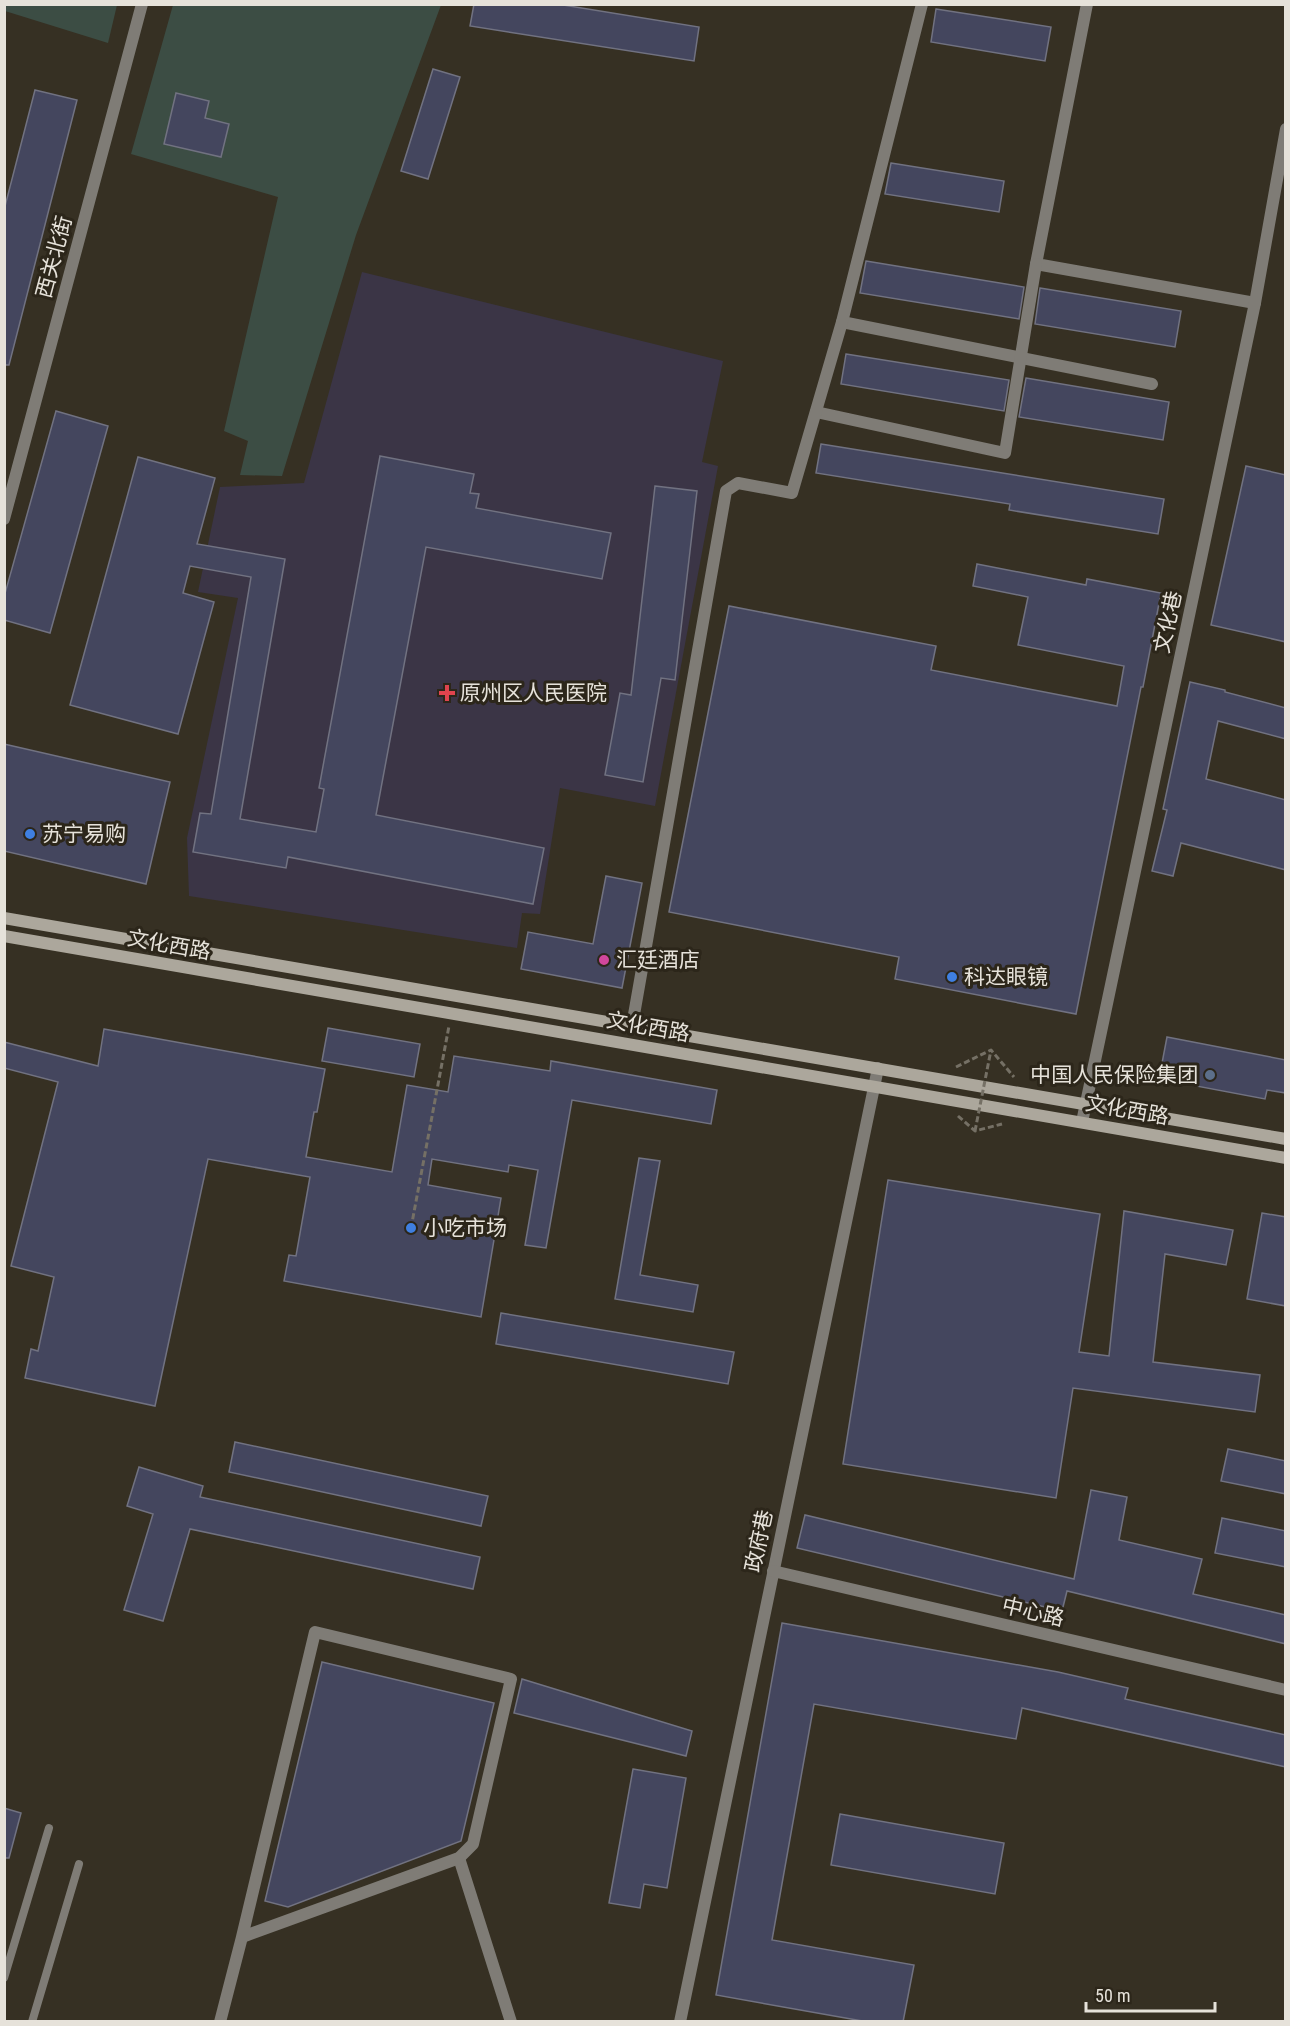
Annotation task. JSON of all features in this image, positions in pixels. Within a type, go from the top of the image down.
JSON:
[{"type":"main road","name":"文化西路","points":[[4,918],[1286,1139]]},
{"type":"main road","name":"文化西路","points":[[4,936],[1286,1158]]},
{"type":"street","name":"西关北街","points":[[4,519],[142,4]]},
{"type":"street","points":[[632,1026],[726,491],[738,483],[792,493],[842,321],[922,4]]},
{"type":"street","points":[[816,412],[1005,453],[1019,357],[1087,4]]},
{"type":"street","name":"文化巷","points":[[1082,1122],[1255,303],[1286,129]]},
{"type":"street","points":[[1036,264],[1255,303]]},
{"type":"street","points":[[842,321],[1152,384]]},
{"type":"street","name":"政府巷","points":[[681,2022],[879,1068]]},
{"type":"street","name":"中心路","points":[[773,1571],[1286,1690]]},
{"type":"street","points":[[220,2022],[315,1632],[511,1679],[473,1844],[459,1858],[242,1937]]},
{"type":"street","points":[[459,1858],[511,2022]]},
{"type":"lane","points":[[4,1978],[49,1828]]},
{"type":"lane","points":[[32,2022],[79,1864]]},
{"type":"path","points":[[411,1228],[452,1013]]},
{"type":"path","points":[[933,1077],[991,1050]]},
{"type":"path","points":[[991,1050],[1029,1094]]},
{"type":"path","points":[[975,1131],[991,1050]]},
{"type":"shaded area","name":"原州区人民医院","points":[[362,272],[723,361],[702,462],[718,466],[655,806],[560,788],[540,914],[522,913],[517,948],[189,896],[187,838],[238,598],[198,592],[220,487],[304,483]]},
{"type":"green space","points":[[4,5],[117,5],[108,43],[5,11]]},
{"type":"green space","points":[[173,5],[441,5],[356,235],[282,476],[240,475],[248,441],[224,431],[278,197],[131,154]]},
{"type":"building","points":[[474,4],[557,4],[699,27],[694,61],[470,26]]},
{"type":"building","points":[[936,9],[1051,27],[1045,61],[931,42]]},
{"type":"building","points":[[433,69],[460,77],[428,179],[401,171]]},
{"type":"building","points":[[35,90],[77,100],[9,365],[4,365],[4,210]]},
{"type":"building","points":[[176,93],[209,101],[205,118],[229,124],[221,157],[164,144]]},
{"type":"building","points":[[891,163],[1004,181],[999,212],[885,194]]},
{"type":"building","points":[[866,261],[1024,287],[1019,319],[860,293]]},
{"type":"building","points":[[1040,288],[1181,311],[1175,347],[1035,324]]},
{"type":"building","points":[[846,354],[1009,380],[1004,411],[841,384]]},
{"type":"building","points":[[1026,378],[1169,402],[1163,440],[1019,417]]},
{"type":"building","points":[[56,411],[108,426],[50,633],[4,620],[4,597]]},
{"type":"building","points":[[821,444],[1164,499],[1158,534],[1009,510],[1010,504],[816,473]]},
{"type":"building","points":[[380,456],[474,474],[470,493],[479,494],[476,508],[611,533],[602,579],[426,547],[376,815],[544,848],[533,904],[288,857],[286,868],[193,852],[200,813],[211,814],[251,577],[190,566],[183,593],[214,602],[178,734],[70,705],[138,457],[215,478],[197,544],[285,559],[240,819],[316,832],[324,789],[319,788]]},
{"type":"building","points":[[1246,466],[1286,475],[1286,642],[1211,625]]},
{"type":"building","points":[[655,486],[697,491],[675,680],[661,678],[643,782],[605,775],[620,693],[631,695]]},
{"type":"building","points":[[977,564],[1086,585],[1087,579],[1161,593],[1076,1014],[895,979],[899,957],[669,912],[729,606],[936,646],[931,670],[1117,706],[1124,666],[1018,645],[1028,597],[973,586]]},
{"type":"building","points":[[1190,682],[1286,708],[1286,739],[1218,721],[1206,779],[1286,800],[1286,870],[1181,843],[1173,876],[1152,871],[1167,810],[1163,809]]},
{"type":"building","points":[[4,744],[170,782],[146,884],[4,851]]},
{"type":"building","points":[[606,876],[642,883],[622,988],[521,969],[528,932],[593,944]]},
{"type":"building","points":[[328,1028],[420,1044],[414,1077],[322,1061]]},
{"type":"building","points":[[104,1029],[325,1069],[306,1157],[392,1172],[407,1085],[448,1092],[454,1056],[550,1071],[551,1061],[717,1090],[711,1124],[572,1100],[546,1248],[525,1245],[538,1170],[509,1165],[508,1172],[432,1159],[428,1185],[501,1198],[481,1317],[284,1281],[289,1255],[296,1256],[310,1177],[208,1159],[155,1406],[25,1378],[31,1349],[38,1351],[54,1277],[11,1266],[58,1082],[4,1068],[4,1042],[98,1066]]},
{"type":"building","points":[[1167,1037],[1286,1060],[1286,1093],[1267,1090],[1265,1099],[1159,1079]]},
{"type":"building","points":[[639,1158],[660,1161],[640,1275],[698,1285],[693,1312],[615,1299]]},
{"type":"building","points":[[888,1180],[1100,1214],[1079,1352],[1109,1356],[1124,1211],[1233,1230],[1226,1265],[1165,1254],[1153,1362],[1260,1375],[1255,1412],[1073,1388],[1056,1498],[843,1464]]},
{"type":"building","points":[[1262,1213],[1286,1217],[1286,1306],[1247,1299]]},
{"type":"building","points":[[501,1313],[734,1352],[728,1384],[496,1344]]},
{"type":"building","points":[[235,1442],[488,1496],[481,1526],[229,1472]]},
{"type":"building","points":[[1228,1449],[1286,1461],[1286,1494],[1221,1481]]},
{"type":"building","points":[[139,1467],[203,1486],[200,1497],[480,1557],[473,1589],[190,1529],[163,1621],[124,1610],[153,1514],[127,1506]]},
{"type":"building","points":[[1091,1490],[1127,1497],[1119,1540],[1202,1559],[1193,1594],[1286,1615],[1286,1644],[1067,1591],[1062,1611],[797,1548],[805,1515],[1074,1579]]},
{"type":"building","points":[[1222,1518],[1286,1531],[1286,1567],[1215,1553]]},
{"type":"building","points":[[782,1623],[1058,1672],[1128,1688],[1125,1699],[1286,1735],[1286,1767],[1022,1708],[1016,1739],[814,1704],[772,1940],[914,1965],[903,2022],[868,2022],[716,1995]]},
{"type":"building","points":[[322,1662],[494,1703],[461,1841],[288,1907],[265,1901]]},
{"type":"building","points":[[522,1679],[692,1731],[686,1756],[514,1713]]},
{"type":"building","points":[[633,1769],[686,1778],[667,1888],[644,1884],[640,1908],[609,1903]]},
{"type":"building","points":[[4,1808],[21,1813],[9,1858],[4,1858]]},
{"type":"building","points":[[840,1814],[1004,1843],[995,1894],[831,1865]]},
{"type":"place","name":"原州区人民医院","points":[[447,693]]},
{"type":"place","name":"苏宁易购","points":[[30,834]]},
{"type":"place","name":"汇廷酒店","points":[[604,960]]},
{"type":"place","name":"科达眼镜","points":[[952,977]]},
{"type":"place","name":"中国人民保险集团","points":[[1210,1075]]},
{"type":"place","name":"小吃市场","points":[[411,1228]]}]
